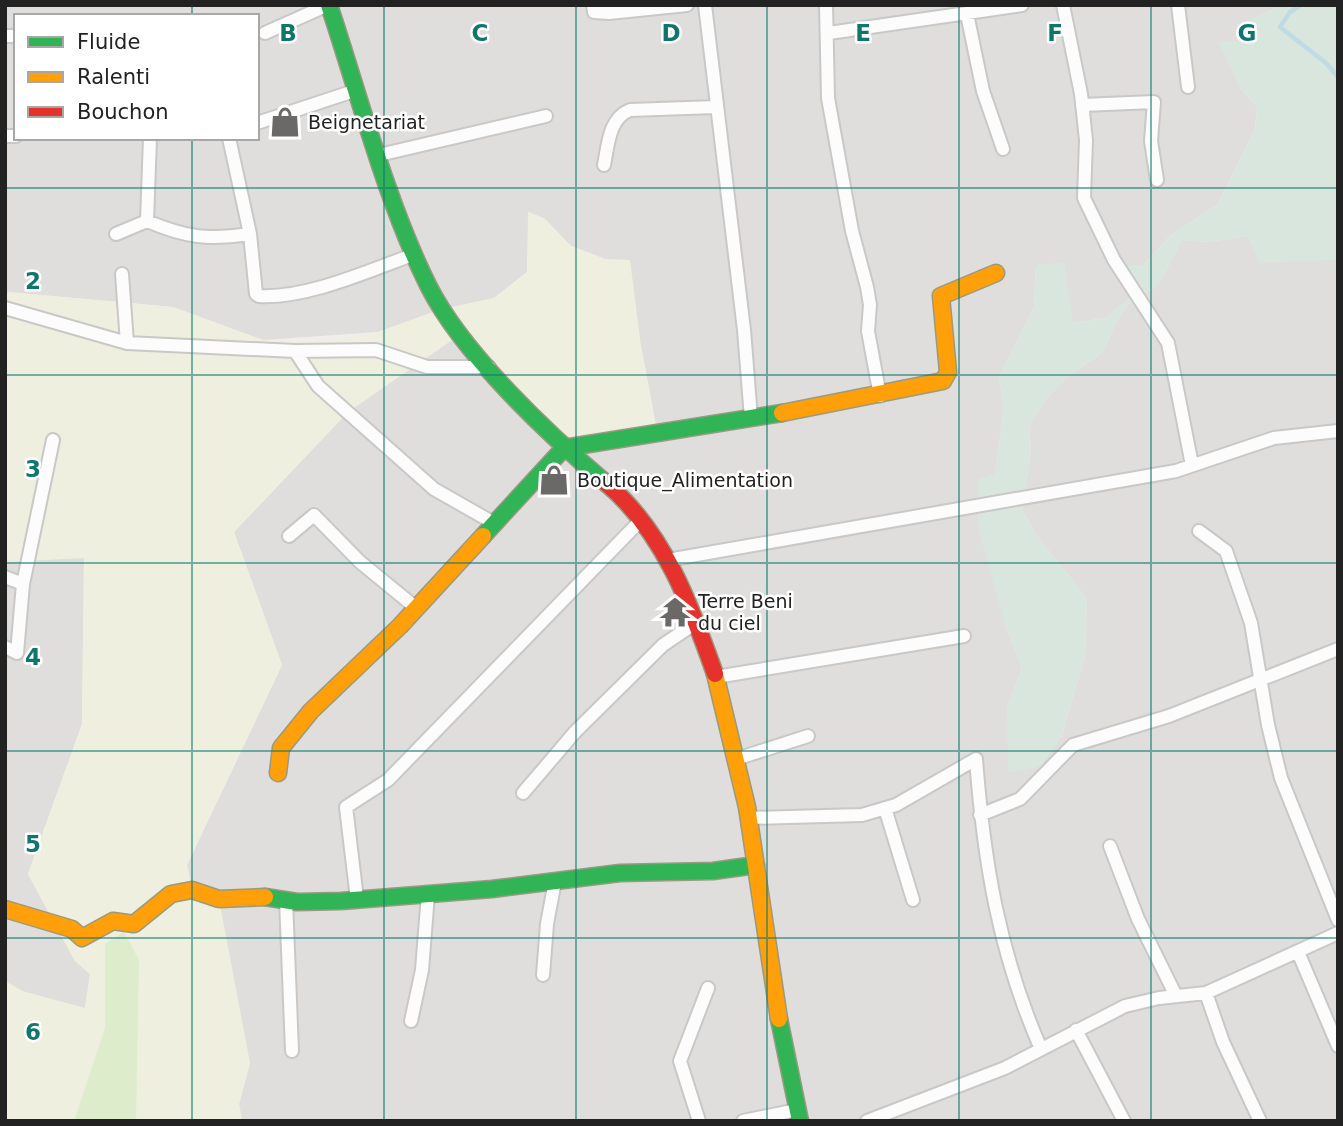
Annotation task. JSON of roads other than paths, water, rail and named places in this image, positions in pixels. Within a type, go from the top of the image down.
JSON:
[{"type":"street","points":[[265,33],[329,5],[379,155],[429,287],[459,335],[564,448],[615,491],[641,520],[668,560],[697,622],[716,677],[736,760],[776,988],[775,1000],[799,1115],[743,1121]]},
{"type":"street","points":[[593,5],[594,12],[609,13],[687,5]]},
{"type":"street","points":[[705,5],[744,330],[751,418]]},
{"type":"street","points":[[826,5],[829,33],[828,98],[852,231],[867,287],[868,331],[880,396]]},
{"type":"street","points":[[829,33],[1022,5]]},
{"type":"street","points":[[1063,5],[1086,140],[1084,198],[1114,260],[1168,343],[1192,465]]},
{"type":"street","points":[[1178,5],[1188,87]]},
{"type":"street","points":[[967,14],[983,90],[1003,149]]},
{"type":"street","points":[[259,122],[357,90]]},
{"type":"street","points":[[1082,105],[1154,102],[1151,141],[1157,180]]},
{"type":"street","points":[[604,165],[614,122],[621,113],[643,109],[716,107]]},
{"type":"street","points":[[379,155],[546,116]]},
{"type":"street","points":[[147,222],[150,140]]},
{"type":"street","points":[[229,140],[250,234],[256,294],[259,296],[297,292],[415,254]]},
{"type":"street","points":[[116,234],[147,222],[181,236],[208,239],[250,234]]},
{"type":"street","points":[[278,773],[281,748],[312,711],[400,626],[492,522],[564,448],[880,396],[943,381],[948,372],[941,296],[996,273]]},
{"type":"street","points":[[122,274],[127,343]]},
{"type":"street","points":[[5,308],[127,343],[295,351],[376,350],[427,367],[489,367]]},
{"type":"street","points":[[295,351],[318,386],[433,489],[492,522]]},
{"type":"street","points":[[668,560],[740,545],[1176,471],[1274,438],[1338,431]]},
{"type":"street","points":[[5,647],[17,653],[23,584],[53,440]]},
{"type":"street","points":[[289,536],[314,515],[360,562],[415,607]]},
{"type":"street","points":[[358,899],[346,807],[396,772],[481,681],[512,654],[641,520]]},
{"type":"street","points":[[1199,531],[1226,551],[1251,622],[1268,725],[1281,778],[1338,920]]},
{"type":"street","points":[[5,577],[23,584]]},
{"type":"street","points":[[523,793],[575,733],[663,645],[697,622]]},
{"type":"street","points":[[716,677],[964,636]]},
{"type":"street","points":[[980,815],[1020,799],[1073,745],[1169,716],[1338,649]]},
{"type":"street","points":[[736,760],[808,736]]},
{"type":"street","points":[[748,818],[862,815],[885,808],[940,782],[976,759],[980,815],[1000,937],[1041,1049]]},
{"type":"street","points":[[885,808],[913,900]]},
{"type":"street","points":[[1110,846],[1138,919],[1176,996]]},
{"type":"street","points":[[5,909],[72,929],[82,937],[113,921],[134,924],[171,894],[192,890],[219,899],[272,897],[297,902],[428,894],[620,873],[713,871],[756,865]]},
{"type":"street","points":[[543,975],[547,923],[555,881]]},
{"type":"street","points":[[411,1021],[422,970],[428,894]]},
{"type":"street","points":[[286,900],[292,1051]]},
{"type":"street","points":[[867,1121],[1005,1068],[1125,1006],[1206,993],[1338,933]]},
{"type":"street","points":[[1297,952],[1338,1046]]},
{"type":"street","points":[[699,1121],[680,1061],[708,988]]},
{"type":"street","points":[[1206,993],[1223,1042],[1260,1121]]},
{"type":"street","points":[[1076,1030],[1124,1121]]},
{"type":"waterway","points":[[1301,5],[1290,12],[1280,27],[1326,63],[1338,77]]},
{"type":"place","name":"Beignetariat","points":[[285,122]]},
{"type":"place","name":"Boutique_Alimentation","points":[[554,480]]},
{"type":"place","name":"Terre Beni du ciel","points":[[675,612]]}]
